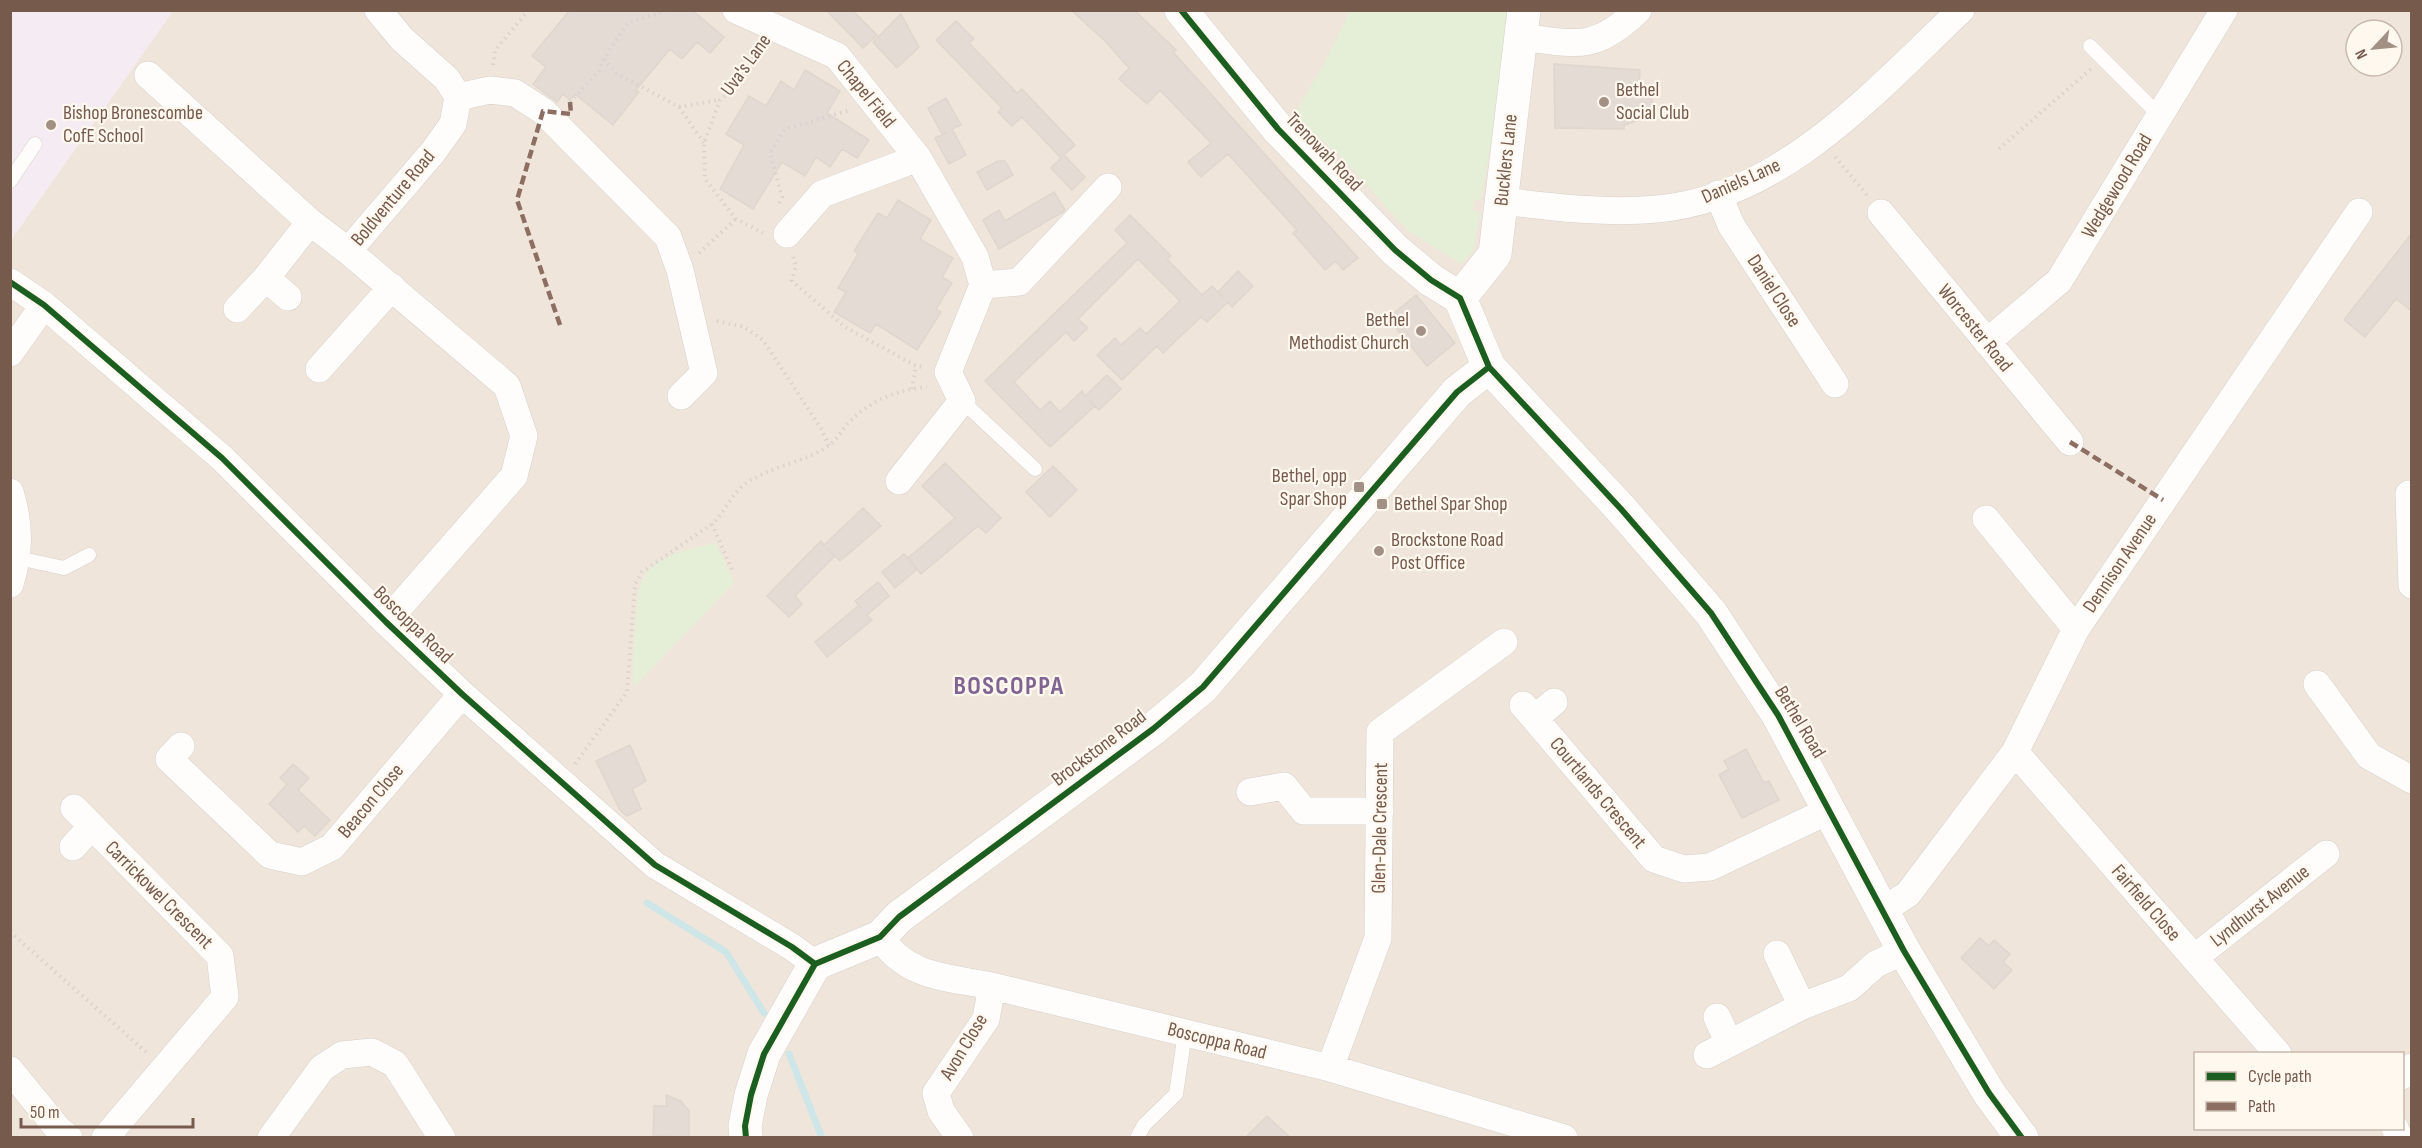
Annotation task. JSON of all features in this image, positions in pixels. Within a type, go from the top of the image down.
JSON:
[{"type":"street","points":[[378,10],[402,39],[447,79],[458,97],[490,90],[515,93],[543,111],[668,237],[680,270],[704,373],[681,396]]},
{"type":"street","name":"Chapel Field","points":[[736,10],[783,18],[837,56],[918,158],[975,257],[983,285]]},
{"type":"street","name":"Trenowah Road","points":[[1181,10],[1286,138],[1395,250],[1431,280],[1460,298]]},
{"type":"street","points":[[1522,24],[1568,43],[1596,41],[1621,27],[1638,10]]},
{"type":"street","name":"Daniels Lane","points":[[1502,201],[1584,211],[1619,212],[1659,209],[1718,194],[1767,173],[1820,138],[1845,119],[1961,10]]},
{"type":"street","name":"Wedgewood Road","points":[[1987,342],[2059,281],[2224,10]]},
{"type":"street","name":"Bucklers Lane","points":[[1460,298],[1495,254],[1522,24]]},
{"type":"street","points":[[148,75],[310,222],[348,251]]},
{"type":"street","name":"Boldventure Road","points":[[386,622],[514,476],[524,436],[507,386],[348,251],[433,152],[453,124],[458,97]]},
{"type":"street","points":[[775,233],[822,194],[918,158]]},
{"type":"street","points":[[899,481],[962,401],[948,372],[983,285],[1019,282],[1108,187]]},
{"type":"street","name":"Daniel Close","points":[[1718,194],[1731,225],[1835,384]]},
{"type":"street","name":"Dennison Avenue","points":[[1883,910],[1908,894],[2015,752],[2076,629],[2359,212]]},
{"type":"street","name":"Worcester Road","points":[[1881,213],[2070,442]]},
{"type":"street","points":[[237,309],[266,278],[310,222]]},
{"type":"street","points":[[266,278],[288,297]]},
{"type":"street","name":"Boscoppa Road","points":[[10,282],[44,305],[222,458],[386,622],[462,694],[655,865],[792,947],[815,964]]},
{"type":"street","points":[[319,369],[333,333],[392,287]]},
{"type":"street","points":[[1460,298],[1489,368]]},
{"type":"street","points":[[10,353],[44,305]]},
{"type":"street","name":"Bethel Road","points":[[1489,368],[1613,501],[1711,613],[1778,715],[1904,951],[1989,1092],[2022,1137]]},
{"type":"street","name":"Brockstone Road","points":[[815,964],[879,937],[898,917],[1153,729],[1203,687],[1457,392],[1489,368]]},
{"type":"street","points":[[10,492],[18,519],[18,558],[10,584]]},
{"type":"street","points":[[2409,494],[2412,585]]},
{"type":"street","points":[[1986,519],[2076,629]]},
{"type":"street","name":"Glen-Dale Crescent","points":[[1330,1068],[1378,938],[1380,732],[1504,642]]},
{"type":"street","points":[[2317,684],[2369,756],[2412,780]]},
{"type":"street","name":"Beacon Close","points":[[181,746],[169,759],[248,835],[270,855],[302,862],[332,847],[462,694]]},
{"type":"street","name":"Courtlands Crescent","points":[[1537,709],[1654,859],[1684,869],[1710,867],[1830,810]]},
{"type":"street","name":"Fairfield Close","points":[[2015,752],[2277,1052]]},
{"type":"street","points":[[1250,792],[1284,786],[1304,811],[1380,811]]},
{"type":"street","name":"Carrickowel Crescent","points":[[73,847],[83,817],[219,956],[225,997],[105,1137]]},
{"type":"street","name":"Lyndhurst Avenue","points":[[2194,958],[2326,854]]},
{"type":"street","name":"Boscoppa Road","points":[[879,937],[892,955],[908,966],[936,975],[992,986],[1330,1068],[1551,1136]]},
{"type":"street","points":[[1717,1017],[1718,1049],[1802,1006],[1849,988],[1876,964],[1904,951]]},
{"type":"street","points":[[1777,954],[1802,1006]]},
{"type":"street","points":[[741,1134],[764,1054],[815,964]]},
{"type":"street","name":"Avon Close","points":[[960,1137],[941,1111],[936,1093],[986,1019],[992,986]]},
{"type":"street","points":[[274,1136],[322,1068],[342,1055],[372,1052],[395,1064],[442,1137]]},
{"type":"street","points":[[10,1071],[58,1129],[69,1137]]},
{"type":"lane","points":[[2090,46],[2160,116]]},
{"type":"lane","points":[[10,181],[35,144]]},
{"type":"lane","points":[[962,401],[1035,469]]},
{"type":"lane","points":[[18,558],[64,568],[89,555]]},
{"type":"lane","points":[[1137,1137],[1144,1125],[1176,1094],[1185,1033]]},
{"type":"path","points":[[490,90],[495,50],[529,10]]},
{"type":"path","points":[[570,102],[599,71],[604,58],[628,23],[666,11]]},
{"type":"path","points":[[604,58],[616,72],[679,107],[704,143]]},
{"type":"path","points":[[1999,149],[2102,58]]},
{"type":"path","points":[[679,107],[720,100]]},
{"type":"path","points":[[778,206],[783,197],[770,153],[785,129],[873,102]]},
{"type":"path","points":[[1820,138],[1881,213]]},
{"type":"path","points":[[680,270],[736,219]]},
{"type":"path","points":[[775,233],[792,251],[796,266],[792,281],[845,327],[916,366],[948,372]]},
{"type":"path","points":[[714,320],[744,327],[763,340],[822,430],[829,446]]},
{"type":"path","points":[[561,784],[627,692],[636,585],[642,572],[712,524],[731,497],[745,485],[760,475],[829,446],[848,423],[872,401],[912,389],[916,366]]},
{"type":"path","points":[[712,524],[733,572]]},
{"type":"path","points":[[10,932],[164,1068]]},
{"type":"shaded area","name":"Bishop Bronescombe CofE School","points":[[11,11],[173,11],[11,240]]},
{"type":"shaded area","points":[[173,11],[2411,11],[2411,1137],[11,1138],[11,240]]},
{"type":"green space","points":[[1350,11],[1507,11],[1495,120],[1481,200],[1474,200],[1473,211],[1480,212],[1473,251],[1461,264],[1407,230],[1340,155],[1293,117],[1324,64]]},
{"type":"green space","points":[[716,543],[734,583],[635,686],[633,681],[636,610],[641,583],[645,575],[668,557]]},
{"type":"building","points":[[570,10],[692,10],[724,37],[710,53],[697,42],[682,59],[670,49],[636,90],[639,92],[613,125],[575,94],[570,100],[563,94],[557,102],[533,84],[546,67],[532,56]]},
{"type":"building","points":[[826,10],[852,10],[877,35],[863,48]]},
{"type":"building","points":[[1071,10],[1134,10],[1176,50],[1173,52],[1358,258],[1343,270],[1336,261],[1325,270],[1293,233],[1297,230],[1228,154],[1201,177],[1188,162],[1211,143],[1160,90],[1147,104],[1119,79],[1129,68],[1105,41]]},
{"type":"building","points":[[901,14],[919,47],[897,68],[873,42]]},
{"type":"building","points":[[956,21],[974,39],[969,43],[1017,93],[1022,89],[1075,145],[1064,155],[1085,177],[1072,190],[1051,168],[1061,158],[1022,117],[1012,126],[998,112],[1002,108],[936,40]]},
{"type":"building","name":"Bethel Social Club","points":[[1554,64],[1640,70],[1639,89],[1649,89],[1656,115],[1624,125],[1624,129],[1555,128]]},
{"type":"building","points":[[805,70],[840,91],[827,113],[869,140],[857,158],[842,149],[830,167],[816,157],[805,176],[782,162],[753,209],[720,189],[744,145],[726,134],[749,96],[766,106],[781,81],[794,90]]},
{"type":"building","points":[[946,98],[961,125],[952,129],[966,155],[949,164],[935,138],[947,132],[942,134],[928,108]]},
{"type":"building","points":[[998,161],[1005,161],[1013,175],[987,190],[977,172]]},
{"type":"building","points":[[1054,192],[1065,210],[999,249],[983,220],[999,210],[1005,221]]},
{"type":"building","points":[[898,200],[931,220],[920,239],[953,258],[942,277],[952,283],[936,309],[941,312],[917,350],[876,324],[870,333],[834,312],[846,292],[838,288],[858,254],[854,251],[878,213],[887,218]]},
{"type":"building","points":[[1130,215],[1171,256],[1167,259],[1202,295],[1212,286],[1223,298],[1218,292],[1238,271],[1253,286],[1232,307],[1228,302],[1207,322],[1201,317],[1163,353],[1157,346],[1122,380],[1097,355],[1115,338],[1121,345],[1140,328],[1146,334],[1180,301],[1138,259],[1078,319],[1088,328],[1074,341],[1066,332],[1014,382],[1040,410],[1050,401],[1060,412],[1082,391],[1085,396],[1107,375],[1121,389],[1099,410],[1095,406],[1050,447],[985,381],[1127,243],[1115,230]]},
{"type":"building","points":[[2412,233],[2412,311],[2396,299],[2365,337],[2344,320]]},
{"type":"building","name":"Bethel Methodist Church","points":[[1416,295],[1455,343],[1427,366],[1388,318]]},
{"type":"building","points":[[945,463],[1001,518],[986,533],[978,526],[921,574],[909,559],[916,570],[895,588],[882,572],[904,554],[908,558],[955,518],[922,486]]},
{"type":"building","points":[[1053,466],[1077,490],[1050,517],[1026,492]]},
{"type":"building","points":[[863,508],[881,526],[840,561],[835,556],[795,596],[802,604],[789,617],[767,596],[821,541],[824,545]]},
{"type":"building","points":[[878,582],[889,596],[867,615],[872,620],[827,657],[815,642],[859,605],[855,601]]},
{"type":"building","points":[[630,745],[646,781],[632,789],[641,809],[627,816],[620,810],[596,761]]},
{"type":"building","points":[[1746,749],[1764,783],[1769,781],[1779,800],[1742,818],[1719,775],[1729,769],[1724,761]]},
{"type":"building","points":[[293,764],[309,778],[298,790],[330,820],[315,836],[304,826],[298,832],[269,804],[287,784],[280,778]]},
{"type":"building","points":[[1980,938],[1989,946],[1994,940],[2010,954],[2003,962],[2012,970],[1994,989],[1961,958]]},
{"type":"building","points":[[666,1095],[681,1101],[689,1111],[689,1137],[653,1136],[654,1106],[667,1106]]},
{"type":"building","points":[[1267,1116],[1290,1137],[1246,1137]]},
{"type":"waterway","points":[[647,903],[726,952],[764,1013]]},
{"type":"waterway","points":[[789,1054],[822,1138]]},
{"type":"marked path","points":[[560,325],[517,200],[543,111],[571,114],[570,102]]},
{"type":"marked path","points":[[2070,442],[2163,500]]},
{"type":"cycle path","points":[[1181,10],[1278,129],[1395,250],[1431,280],[1460,298],[1489,367],[1621,509],[1711,613],[1778,715],[1904,951],[1989,1093],[2022,1138]]},
{"type":"cycle path","points":[[10,282],[44,305],[222,458],[386,622],[462,694],[655,865],[792,947],[815,964]]},
{"type":"cycle path","points":[[746,1138],[745,1126],[751,1095],[764,1054],[815,964],[880,937],[899,917],[1153,729],[1203,687],[1457,392],[1489,367]]},
{"type":"place","name":"Bethel Social Club","points":[[1604,102]]},
{"type":"place","name":"Bishop Bronescombe CofE School","points":[[51,125]]},
{"type":"place","name":"Bethel Methodist Church","points":[[1421,331]]},
{"type":"place","name":"Bethel, opp Spar Shop","points":[[1359,487]]},
{"type":"place","name":"Bethel Spar Shop","points":[[1382,504]]},
{"type":"place","name":"Brockstone Road Post Office","points":[[1379,551]]},
{"type":"district","name":"BOSCOPPA","points":[[1009,686]]}]
